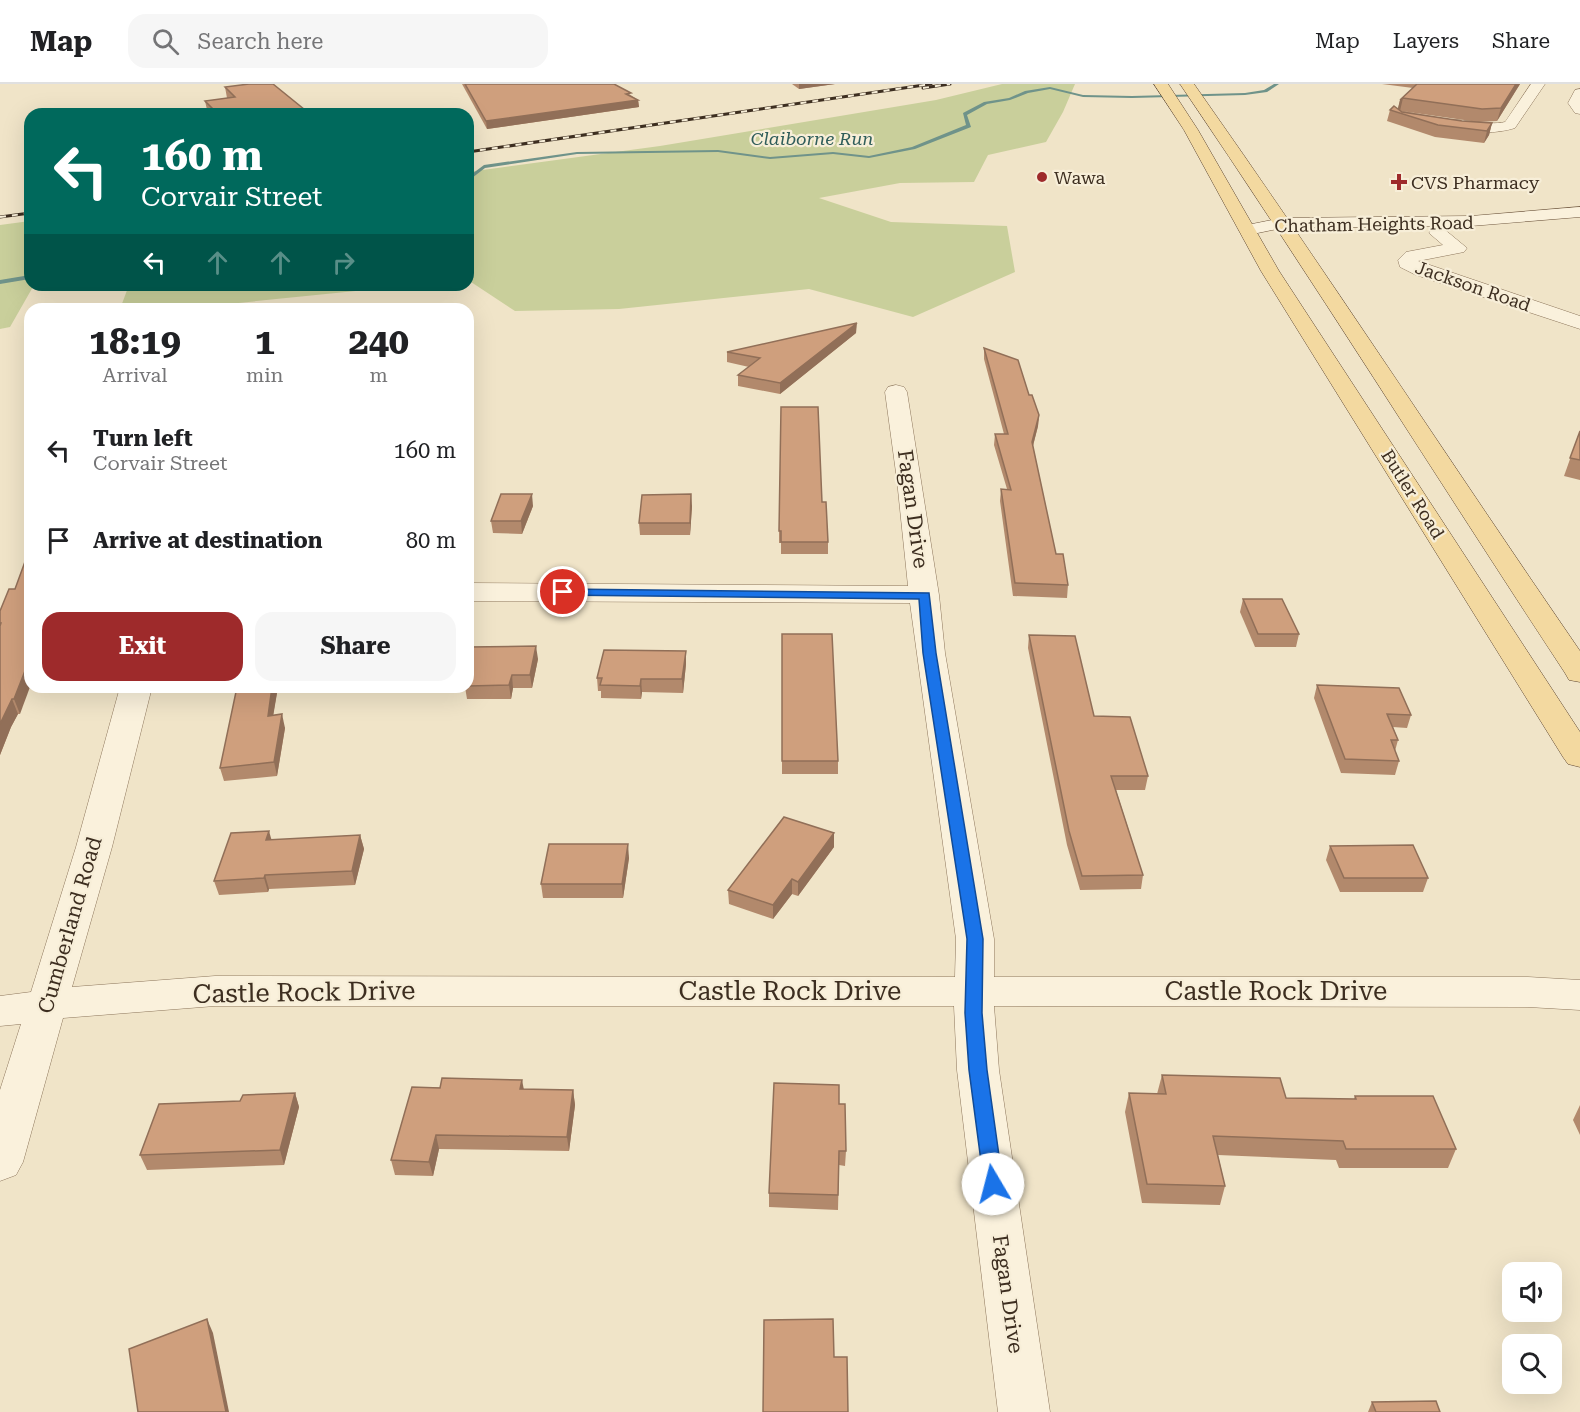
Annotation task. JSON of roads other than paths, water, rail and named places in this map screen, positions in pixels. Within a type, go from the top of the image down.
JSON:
[{"type":"main road","name":"Butler Road","points":[[1161,84],[1191,130],[1270,271],[1580,757]]},
{"type":"main road","name":"Butler Road","points":[[1187,84],[1580,672]]},
{"type":"street","points":[[1433,122],[1478,128],[1510,125],[1538,84]]},
{"type":"street","points":[[1580,93],[1575,103],[1580,110]]},
{"type":"street","points":[[1527,218],[1556,207],[1568,199]]},
{"type":"street","name":"Chatham Heights Road","points":[[1248,230],[1471,222],[1580,212]]},
{"type":"street","name":"Chatham Heights Road","points":[[1286,229],[1334,236],[1494,232],[1580,224]]},
{"type":"street","name":"Jackson Road","points":[[1438,233],[1458,248],[1413,256],[1407,260],[1407,263],[1423,271],[1580,323]]},
{"type":"street","name":"Fagan Drive","points":[[896,392],[925,595],[930,653],[975,939],[974,1013],[978,1070],[1023,1412]]},
{"type":"street","points":[[474,592],[925,595]]},
{"type":"street","name":"Cumberland Road","points":[[0,1162],[94,847],[134,693]]},
{"type":"street","name":"Castle Rock Drive","points":[[0,1011],[215,991],[1516,992],[1580,995]]},
{"type":"waterway","name":"Claiborne Run","points":[[474,174],[484,167],[577,153],[718,151],[770,158],[833,153],[869,157],[913,148],[969,126],[965,114],[986,103],[1010,99],[1027,92],[1050,88],[1083,96],[1245,94],[1265,91],[1277,84]]},
{"type":"waterway","name":"Claiborne Run","points":[[0,282],[24,278]]},
{"type":"railway","points":[[474,151],[931,84]]},
{"type":"railway","points":[[923,88],[950,84]]},
{"type":"railway","points":[[0,217],[24,214]]},
{"type":"place","name":"Wawa","points":[[1042,177]]},
{"type":"place","name":"CVS Pharmacy","points":[[1399,182]]}]
